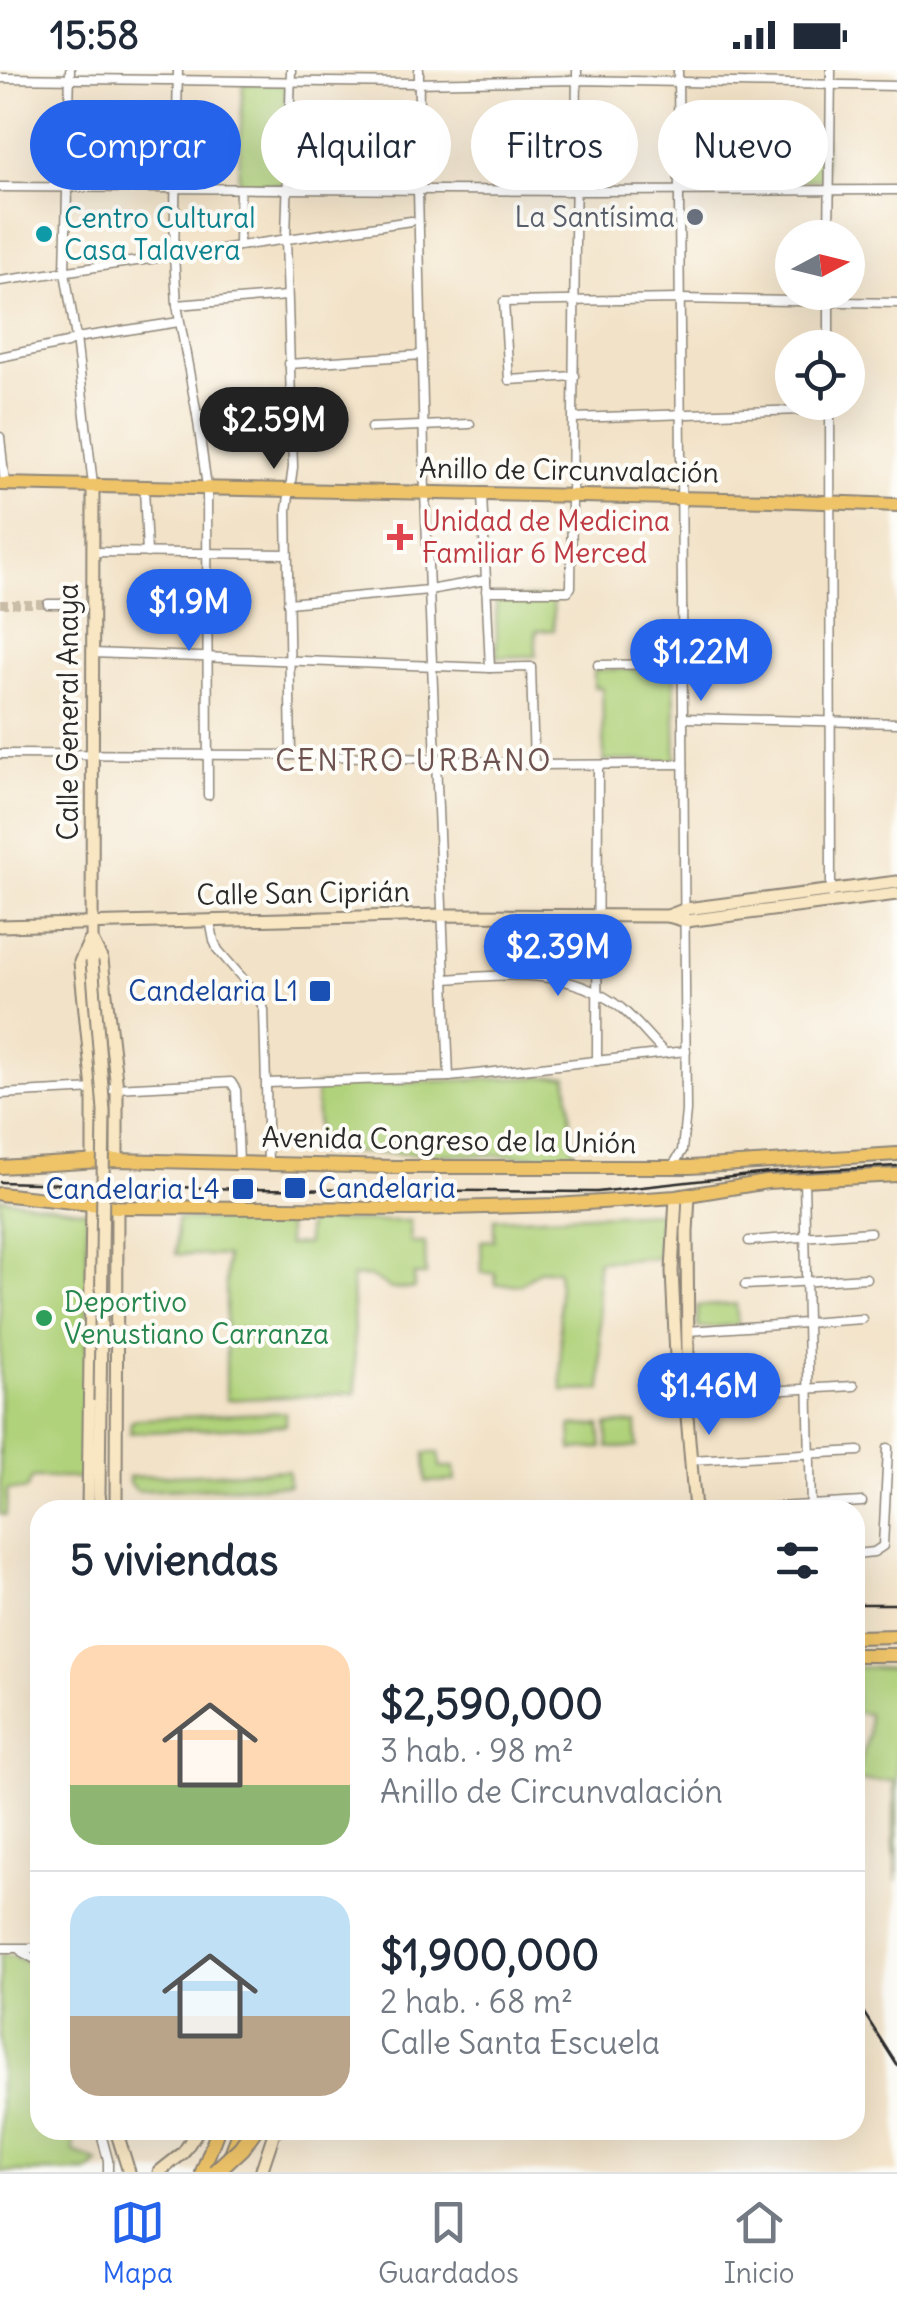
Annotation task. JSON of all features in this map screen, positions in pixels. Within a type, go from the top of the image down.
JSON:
[{"type":"highway","points":[[214,2172],[247,2140]]},
{"type":"main road","name":"Anillo de Circunvalación","points":[[3,484],[897,505]]},
{"type":"main road","name":"Avenida Congreso de la Unión","points":[[0,1168],[117,1160],[395,1167],[672,1167],[897,1154]]},
{"type":"main road","name":"Avenida Congreso de la Unión","points":[[0,1194],[117,1207],[414,1209],[556,1205],[683,1196],[804,1179],[897,1175]]},
{"type":"main road","points":[[865,1637],[896,1636]]},
{"type":"main road","points":[[865,1655],[896,1655]]},
{"type":"main road","points":[[202,2172],[214,2140]]},
{"type":"main road","points":[[224,2172],[236,2140]]},
{"type":"street","points":[[290,100],[291,70]]},
{"type":"street","points":[[419,70],[419,100]]},
{"type":"street","points":[[672,1167],[682,1151],[686,1112],[678,70]]},
{"type":"street","points":[[829,220],[831,70]]},
{"type":"street","points":[[69,100],[70,74]]},
{"type":"street","points":[[177,100],[178,75]]},
{"type":"street","points":[[0,78],[178,75],[291,82],[419,83],[577,75],[678,83],[897,86]]},
{"type":"street","points":[[486,591],[570,590],[577,75]]},
{"type":"street","points":[[0,187],[30,187]]},
{"type":"street","points":[[67,190],[65,272],[93,486]]},
{"type":"street","points":[[174,190],[177,305],[207,487],[208,795]]},
{"type":"street","points":[[240,190],[240,245]]},
{"type":"street","points":[[288,190],[293,467],[287,510],[291,755]]},
{"type":"street","points":[[450,1077],[425,492],[418,190],[897,190]]},
{"type":"street","points":[[0,281],[412,221]]},
{"type":"street","points":[[177,305],[287,296]]},
{"type":"street","points":[[575,376],[509,380],[504,302],[775,298]]},
{"type":"street","points":[[865,300],[897,303]]},
{"type":"street","points":[[0,356],[76,338],[179,322]]},
{"type":"street","points":[[289,364],[422,356]]},
{"type":"street","points":[[574,418],[775,409]]},
{"type":"street","points":[[197,415],[291,410]]},
{"type":"street","points":[[830,420],[831,896]]},
{"type":"street","points":[[371,428],[470,424]]},
{"type":"street","points":[[0,437],[3,484]]},
{"type":"street","name":"Calle General Anaya","points":[[93,486],[91,938],[104,1111],[100,1500]]},
{"type":"street","points":[[144,486],[146,553]]},
{"type":"street","points":[[482,494],[490,668]]},
{"type":"street","points":[[94,552],[288,554]]},
{"type":"street","points":[[288,603],[429,590],[486,580]]},
{"type":"street","points":[[48,604],[72,604]]},
{"type":"street","points":[[92,653],[531,667],[534,766]]},
{"type":"street","points":[[598,665],[682,664]]},
{"type":"street","points":[[683,718],[897,723]]},
{"type":"street","points":[[0,754],[291,755],[534,766],[684,764]]},
{"type":"street","points":[[596,1061],[598,765]]},
{"type":"street","points":[[831,896],[897,882]]},
{"type":"street","points":[[831,896],[897,894]]},
{"type":"street","name":"Calle San Ciprián","points":[[0,926],[442,915],[668,916],[831,896]]},
{"type":"street","points":[[210,920],[218,950],[258,996],[264,1010],[268,1163]]},
{"type":"street","name":"Calle General Anaya","points":[[91,938],[102,960],[117,1088],[117,1160]]},
{"type":"street","name":"Calle General Anaya","points":[[91,938],[80,962],[93,1090],[93,1161]]},
{"type":"street","points":[[446,978],[525,974],[597,992],[637,1022],[666,1053]]},
{"type":"street","points":[[267,1084],[450,1077],[686,1051]]},
{"type":"street","points":[[0,1094],[232,1082],[236,1090],[239,1162]]},
{"type":"street","points":[[804,1179],[811,1500]]},
{"type":"street","points":[[683,1196],[688,1331],[688,1356],[683,1369]]},
{"type":"street","points":[[683,1196],[672,1259],[673,1288],[676,1357],[683,1369],[694,1500]]},
{"type":"street","points":[[88,1500],[92,1206]]},
{"type":"street","points":[[116,1500],[117,1207]]},
{"type":"street","points":[[749,1241],[870,1232]]},
{"type":"street","points":[[745,1285],[866,1278]]},
{"type":"street","points":[[688,1331],[862,1319]]},
{"type":"street","points":[[686,1396],[854,1386]]},
{"type":"street","points":[[865,1553],[883,1546],[888,1448]]},
{"type":"street","points":[[690,1460],[860,1450]]},
{"type":"street","points":[[0,1948],[30,1948]]},
{"type":"street","points":[[14,1948],[30,1955]]},
{"type":"street","points":[[103,2140],[108,2172]]},
{"type":"street","points":[[119,2140],[129,2172]]},
{"type":"street","points":[[158,2172],[191,2140]]},
{"type":"street","points":[[261,2172],[272,2140]]},
{"type":"green space","points":[[243,83],[286,84],[286,100],[261,100],[261,184],[241,184]]},
{"type":"green space","points":[[553,597],[554,630],[536,631],[536,656],[497,657],[496,598]]},
{"type":"green space","points":[[674,669],[676,760],[604,761],[602,688],[594,687],[594,670]]},
{"type":"green space","points":[[567,1076],[574,1157],[318,1152],[316,1086]]},
{"type":"green space","name":"Deportivo Venustiano Carranza","points":[[0,1198],[87,1211],[88,1478],[32,1478],[26,1490],[7,1490],[6,1515],[0,1514]]},
{"type":"green space","points":[[659,1212],[658,1258],[597,1261],[602,1390],[562,1391],[558,1270],[540,1270],[521,1284],[496,1285],[495,1273],[482,1273],[481,1241],[494,1240],[494,1219]]},
{"type":"green space","points":[[177,1219],[287,1221],[287,1245],[307,1244],[307,1221],[410,1221],[411,1243],[425,1243],[426,1275],[414,1275],[414,1289],[391,1289],[369,1276],[352,1277],[356,1393],[226,1400],[226,1256],[176,1254]]},
{"type":"green space","points":[[736,1304],[738,1325],[698,1328],[697,1306]]},
{"type":"green space","points":[[285,1412],[286,1425],[130,1433],[131,1422],[138,1419]]},
{"type":"green space","points":[[636,1423],[637,1447],[608,1448],[607,1425]]},
{"type":"green space","points":[[600,1425],[602,1448],[572,1450],[571,1426]]},
{"type":"green space","points":[[425,1453],[439,1453],[440,1467],[454,1467],[455,1481],[426,1482]]},
{"type":"green space","points":[[288,1470],[289,1485],[137,1491],[129,1483],[129,1477]]},
{"type":"green space","points":[[865,1667],[897,1669],[897,1881],[894,1781],[865,1781]]},
{"type":"green space","points":[[0,1955],[30,1965],[30,2140],[73,2140],[74,2152],[99,2163],[88,2172],[0,2172]]},
{"type":"tunnel","points":[[0,604],[48,604]]},
{"type":"railway","points":[[0,1182],[597,1192],[768,1173],[897,1166]]},
{"type":"railway","points":[[865,1604],[897,1604]]},
{"type":"railway","points":[[865,2015],[897,2065]]},
{"type":"place","name":"La Santísima","points":[[695,217]]},
{"type":"place","name":"Centro Cultural Casa Talavera","points":[[44,234]]},
{"type":"place","name":"Unidad de Medicina Familiar 6 Merced","points":[[400,537]]},
{"type":"place","name":"Candelaria L1","points":[[320,991]]},
{"type":"place","name":"Candelaria","points":[[295,1188]]},
{"type":"place","name":"Candelaria L4","points":[[243,1189]]},
{"type":"place","name":"Deportivo Venustiano Carranza","points":[[44,1318]]},
{"type":"district","name":"CENTRO URBANO","points":[[414,760]]}]
